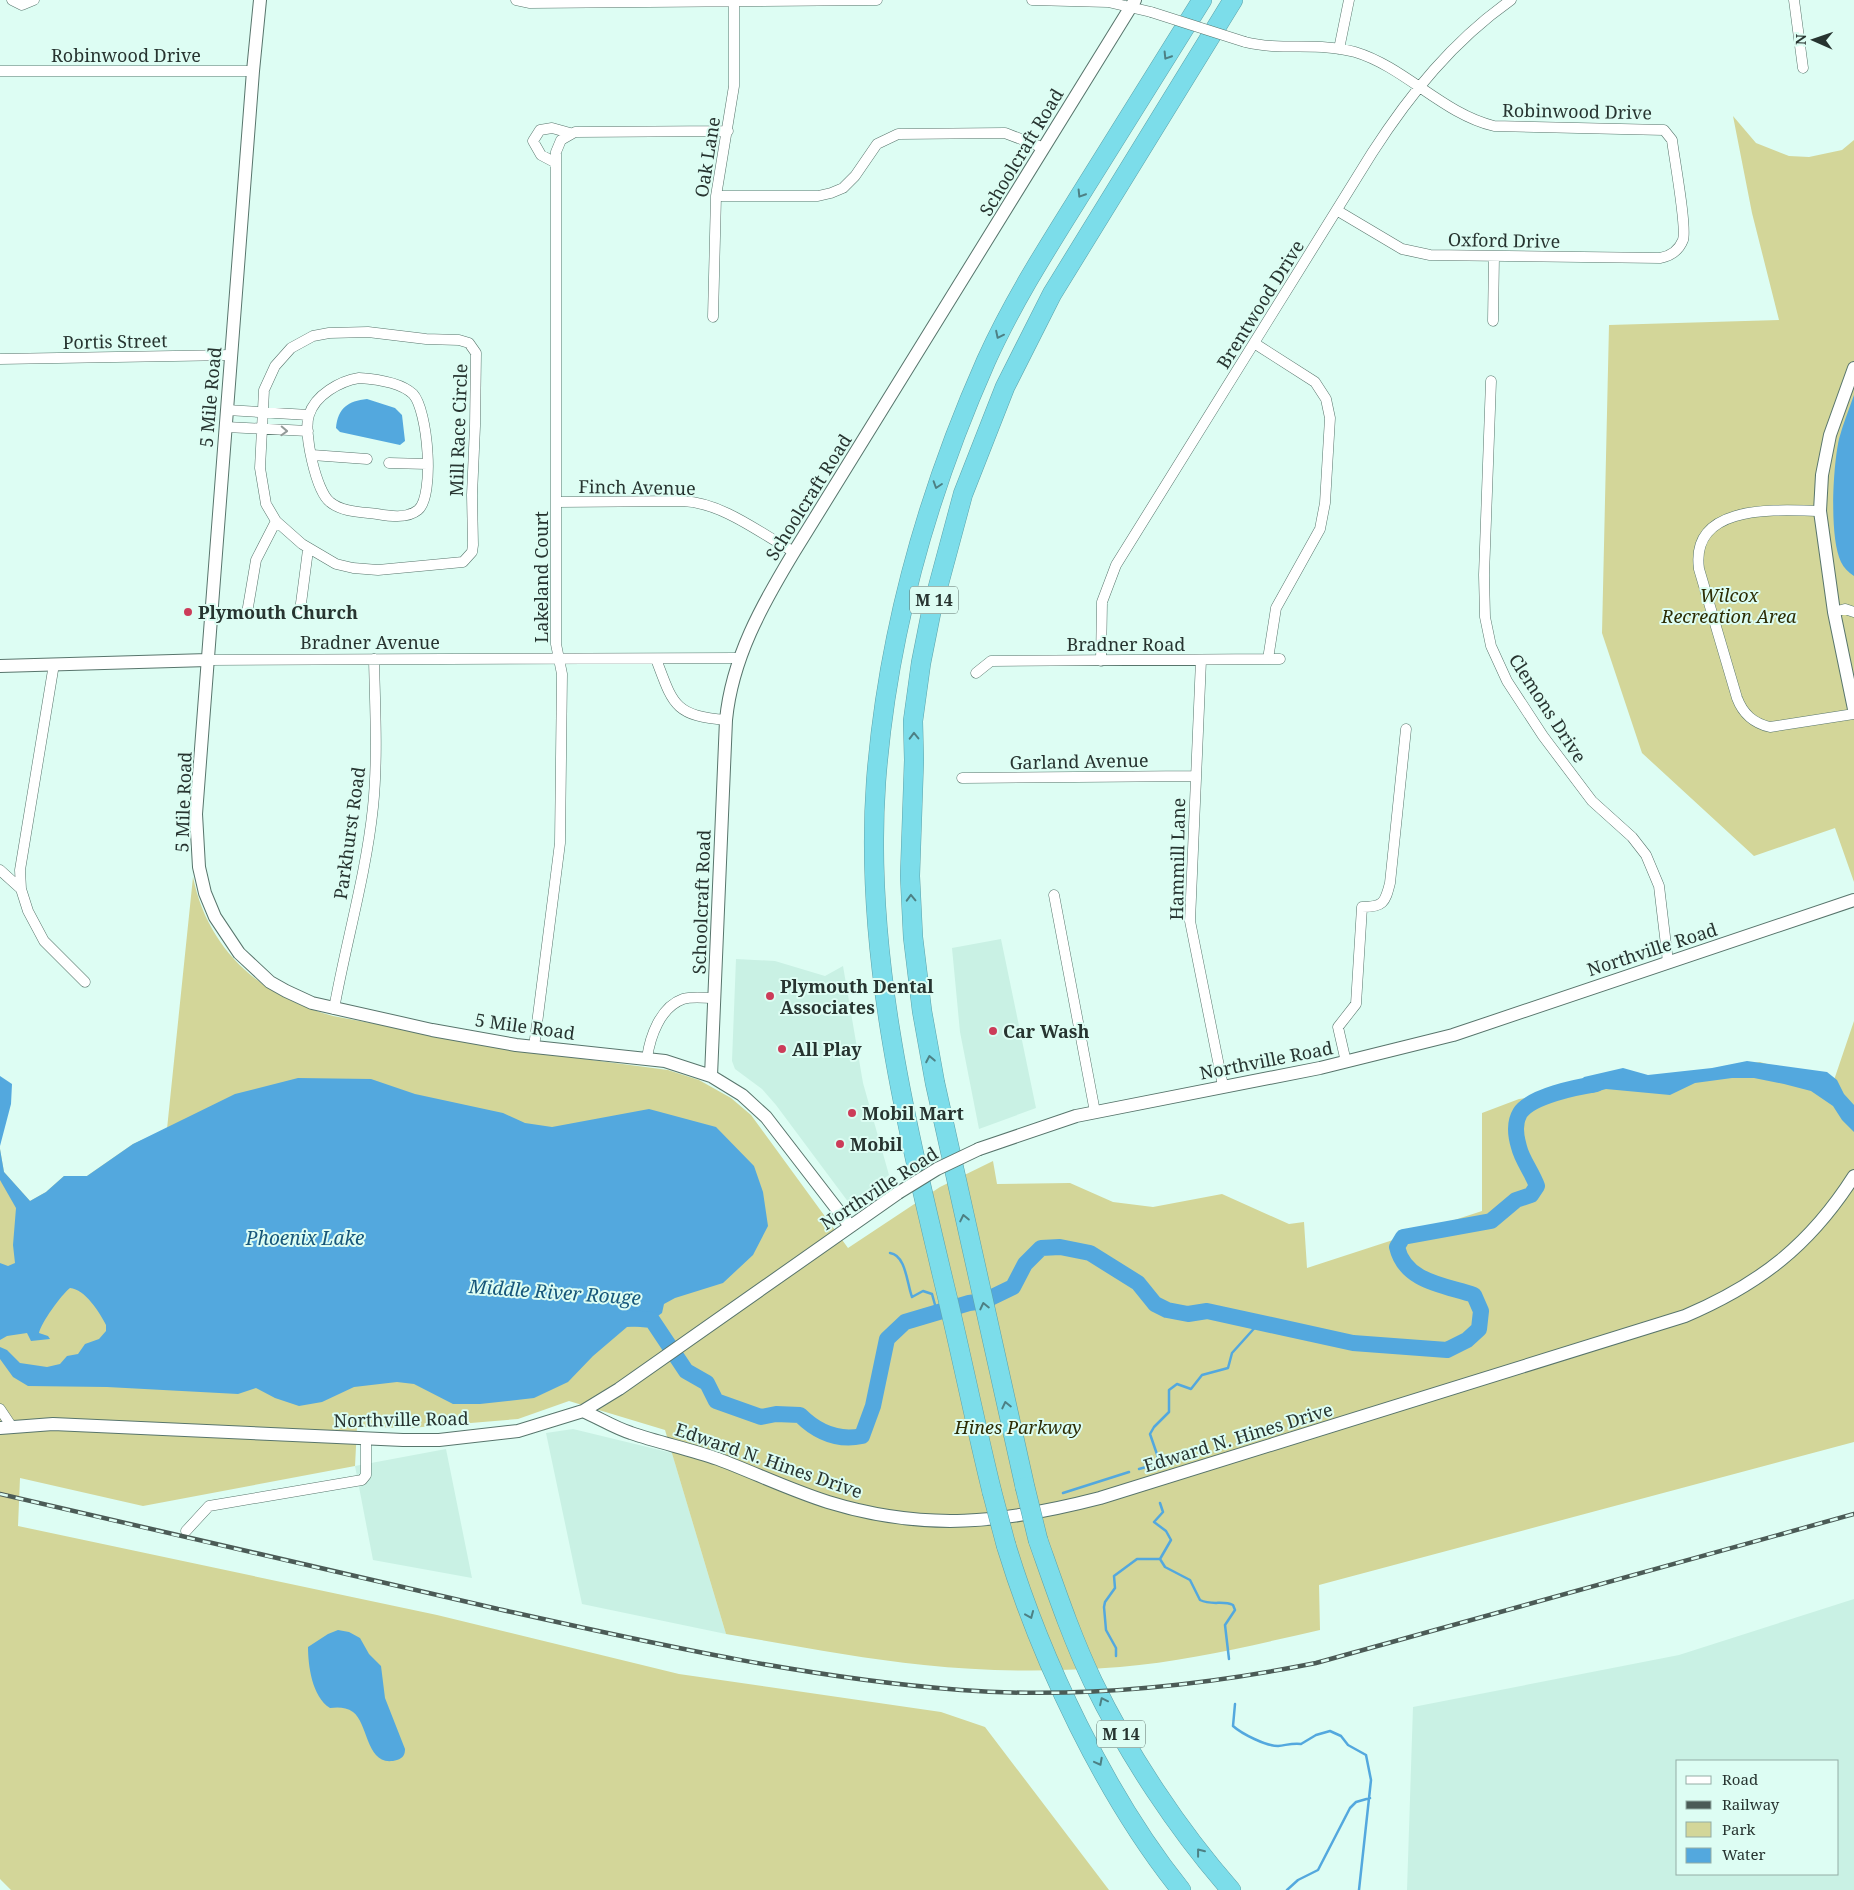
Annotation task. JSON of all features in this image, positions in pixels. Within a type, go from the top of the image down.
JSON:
[{"type":"highway","name":"M 14","points":[[1182,1890],[1122,1803],[1075,1715],[1026,1606],[1006,1545],[992,1492],[895,1065],[886,1011],[876,910],[876,784],[885,697],[896,637],[926,519],[944,466],[1001,331],[1035,268],[1202,0]]},
{"type":"highway","name":"M 14","points":[[1231,1890],[1164,1802],[1110,1715],[1062,1610],[1038,1540],[978,1282],[926,1038],[913,937],[910,876],[913,722],[931,613],[948,546],[969,478],[998,404],[1029,338],[1096,221],[1234,0]]},
{"type":"street","points":[[12,0],[22,4],[34,0]]},
{"type":"street","name":"5 Mile Road","points":[[260,0],[252,71],[196,814],[198,854],[205,893],[223,932],[248,963],[286,992],[312,1003],[432,1030],[534,1047],[647,1058],[680,1065],[712,1076],[742,1095],[766,1117],[850,1226]]},
{"type":"street","points":[[516,0],[530,3],[877,0]]},
{"type":"street","name":"Robinwood Drive","points":[[1032,0],[1133,3],[1151,12],[1245,42],[1269,47],[1339,48],[1373,59],[1468,117],[1494,126],[1661,130],[1668,132],[1672,140],[1684,232],[1678,249]]},
{"type":"street","points":[[1339,48],[1349,0]]},
{"type":"street","name":"Brentwood Drive","points":[[1101,661],[1102,607],[1110,578],[1254,343],[1338,211],[1376,146],[1418,87],[1457,44],[1511,0]]},
{"type":"street","points":[[1794,0],[1803,68]]},
{"type":"street","name":"Oak Lane","points":[[713,317],[716,196],[734,86],[734,2]]},
{"type":"street","name":"Schoolcraft Road","points":[[712,1076],[726,720],[739,658],[758,614],[794,552],[1133,3]]},
{"type":"street","name":"Robinwood Drive","points":[[0,71],[252,71]]},
{"type":"street","points":[[556,163],[541,155],[534,141],[540,130],[552,128],[570,133],[728,131]]},
{"type":"street","name":"Lakeland Court","points":[[534,1047],[560,843],[563,731],[562,674],[556,644],[556,163],[558,145],[570,133]]},
{"type":"street","points":[[716,196],[818,196],[831,194],[851,181],[877,144],[898,134],[1005,133],[1044,148]]},
{"type":"street","name":"Oxford Drive","points":[[1338,211],[1391,244],[1411,252],[1430,255],[1660,258],[1668,256],[1678,249]]},
{"type":"street","points":[[1493,320],[1494,256]]},
{"type":"street","name":"Mill Race Circle","points":[[368,332],[426,339],[459,340],[469,343],[476,353],[476,426],[472,495],[473,545],[468,558],[458,564],[367,570],[336,564],[308,550],[276,521],[266,504],[261,481],[264,430],[264,390],[275,366],[291,348],[313,336],[368,332]]},
{"type":"street","points":[[1254,343],[1315,382],[1326,399],[1330,418],[1325,503],[1320,528],[1276,608],[1268,659]]},
{"type":"street","name":"Portis Street","points":[[0,359],[232,355]]},
{"type":"street","points":[[1854,368],[1830,435],[1822,475],[1820,511],[1824,553],[1834,612],[1854,709]]},
{"type":"street","points":[[371,379],[404,388],[418,401],[426,435],[425,496],[421,507],[412,514],[385,515],[345,509],[331,503],[320,490],[308,431],[309,415],[331,389],[351,380],[371,379]]},
{"type":"street","name":"Clemons Drive","points":[[1492,380],[1484,575],[1485,617],[1491,646],[1507,681],[1543,736],[1592,801],[1632,837],[1646,855],[1659,886],[1668,962]]},
{"type":"street","points":[[227,410],[309,415]]},
{"type":"street","points":[[226,427],[308,431]]},
{"type":"street","points":[[312,455],[367,459]]},
{"type":"street","points":[[389,462],[427,464]]},
{"type":"street","name":"Finch Avenue","points":[[557,502],[683,501],[701,503],[721,510],[794,552]]},
{"type":"street","points":[[1820,511],[1780,511],[1722,520],[1709,529],[1702,538],[1698,548],[1699,569],[1737,698],[1746,715],[1760,724],[1776,726],[1854,714]]},
{"type":"street","points":[[247,613],[256,560],[276,521]]},
{"type":"street","points":[[300,611],[308,550]]},
{"type":"street","points":[[1834,612],[1845,609],[1854,612]]},
{"type":"street","name":"Bradner Avenue","points":[[0,666],[208,660],[739,658]]},
{"type":"street","name":"Parkhurst Road","points":[[334,1009],[355,910],[373,808],[376,758],[374,659]]},
{"type":"street","points":[[656,659],[673,699],[680,708],[698,716],[726,720]]},
{"type":"street","name":"Bradner Road","points":[[976,673],[991,661],[1280,659]]},
{"type":"street","name":"Hammill Lane","points":[[1200,660],[1190,921],[1223,1086]]},
{"type":"street","points":[[54,664],[20,870],[21,889],[28,911],[44,941],[85,982]]},
{"type":"street","points":[[1346,1062],[1338,1028],[1356,1004],[1362,907],[1378,907],[1382,903],[1390,883],[1406,729]]},
{"type":"street","name":"Garland Avenue","points":[[962,778],[1196,776]]},
{"type":"street","points":[[0,870],[21,889]]},
{"type":"street","points":[[1054,895],[1095,1112]]},
{"type":"street","name":"Northville Road","points":[[6,1427],[53,1424],[366,1439],[439,1440],[518,1431],[583,1411],[619,1389],[898,1193],[937,1169],[978,1149],[1095,1112],[1346,1062],[1452,1035],[1854,900]]},
{"type":"street","points":[[647,1058],[654,1033],[667,1009],[682,999],[714,998]]},
{"type":"street","name":"Edward N. Hines Drive","points":[[583,1411],[630,1433],[709,1456],[827,1502],[863,1512],[912,1520],[966,1522],[1050,1510],[1100,1498],[1685,1316],[1728,1297],[1778,1265],[1823,1218],[1854,1176]]},
{"type":"street","points":[[0,1408],[6,1427]]},
{"type":"street","points":[[186,1531],[209,1506],[362,1480],[366,1475],[366,1439]]},
{"type":"shaded area","points":[[1001,939],[1036,1108],[979,1129],[960,1032],[952,948]]},
{"type":"shaded area","points":[[736,959],[775,961],[825,976],[843,966],[863,1083],[889,1175],[849,1203],[776,1105],[762,1089],[735,1069],[732,1061]]},
{"type":"shaded area","points":[[573,1429],[672,1453],[726,1634],[582,1604],[546,1433]]},
{"type":"shaded area","points":[[446,1449],[472,1578],[373,1560],[355,1466]]},
{"type":"shaded area","points":[[1854,1599],[1854,1890],[1407,1890],[1413,1707],[1679,1655]]},
{"type":"green space","name":"Wilcox Recreation Area","points":[[1733,116],[1756,143],[1789,156],[1809,157],[1842,150],[1854,140],[1854,882],[1835,828],[1754,856],[1642,753],[1602,633],[1609,325],[1779,320],[1752,213]]},
{"type":"green space","name":"Hines Parkway","points":[[193,877],[200,903],[211,927],[225,948],[242,967],[261,983],[283,997],[307,1008],[333,1016],[516,1050],[668,1070],[699,1080],[731,1098],[751,1115],[848,1248],[940,1187],[993,1161],[997,1184],[1070,1183],[1113,1202],[1153,1207],[1222,1194],[1289,1224],[1304,1222],[1307,1268],[1482,1211],[1482,1113],[1519,1099],[1760,1062],[1833,1083],[1854,1021],[1854,1442],[1319,1585],[1320,1630],[1171,1661],[1071,1670],[997,1670],[924,1665],[849,1655],[726,1634],[665,1430],[569,1401],[518,1419],[410,1428],[357,1427],[355,1466],[143,1506],[20,1478],[18,1526],[437,1615],[679,1674],[941,1712],[985,1727],[1109,1890],[11,1890],[0,1879],[0,1149],[4,1172],[30,1201],[46,1192],[64,1176],[87,1176],[133,1144],[167,1129]]},
{"type":"water","points":[[1854,395],[1854,576],[1843,566],[1837,551],[1833,501],[1839,439]]},
{"type":"water","points":[[367,399],[395,408],[402,415],[405,441],[400,445],[340,432],[336,428],[339,415],[345,407],[354,402]]},
{"type":"water","points":[[1747,1061],[1827,1072],[1837,1080],[1844,1094],[1854,1105],[1854,1132],[1842,1120],[1833,1106],[1811,1091],[1754,1078],[1732,1078],[1695,1083],[1670,1095],[1606,1089],[1592,1093],[1574,1088],[1584,1077],[1623,1068],[1648,1075],[1712,1068]]},
{"type":"water","points":[[0,1076],[12,1084],[11,1104],[0,1146]]},
{"type":"water","name":"Phoenix Lake","points":[[298,1078],[371,1079],[415,1094],[503,1113],[525,1123],[552,1127],[649,1109],[716,1127],[754,1166],[763,1192],[768,1226],[753,1255],[723,1283],[675,1298],[664,1304],[662,1313],[644,1326],[627,1327],[593,1356],[568,1382],[534,1398],[480,1404],[453,1404],[414,1384],[397,1382],[354,1387],[322,1402],[299,1406],[275,1398],[256,1388],[238,1394],[107,1387],[28,1386],[13,1377],[0,1359],[0,1347],[7,1350],[20,1363],[47,1367],[60,1364],[67,1356],[78,1354],[85,1344],[99,1339],[106,1331],[106,1325],[96,1308],[86,1297],[76,1289],[70,1288],[52,1309],[39,1333],[48,1336],[50,1339],[31,1341],[27,1333],[7,1336],[0,1340],[0,1263],[8,1266],[15,1263],[13,1245],[16,1208],[0,1180],[0,1149],[4,1172],[30,1201],[46,1192],[64,1176],[87,1176],[133,1144],[235,1094]]},
{"type":"water","points":[[338,1630],[349,1632],[360,1638],[369,1654],[381,1666],[385,1698],[405,1749],[403,1756],[397,1760],[387,1761],[379,1758],[369,1744],[358,1718],[353,1712],[348,1709],[330,1708],[324,1703],[315,1689],[310,1671],[308,1647]]},
{"type":"waterway","name":"Middle River Rouge","points":[[630,1318],[652,1320],[686,1371],[707,1383],[716,1401],[761,1417],[776,1414],[800,1415],[813,1426],[828,1434],[845,1437],[862,1436],[873,1406],[887,1339],[905,1322],[969,1303],[984,1301],[1013,1287],[1025,1264],[1041,1248],[1060,1247],[1090,1253],[1138,1283],[1155,1304],[1167,1310],[1188,1314],[1207,1311],[1353,1343],[1447,1350],[1467,1340],[1479,1329],[1481,1311],[1474,1295],[1439,1285],[1417,1275],[1401,1259],[1397,1247],[1403,1237],[1491,1221],[1516,1200],[1531,1195],[1537,1186],[1522,1157],[1518,1143],[1516,1126],[1520,1113],[1526,1107],[1544,1097],[1596,1084]]},
{"type":"waterway","points":[[890,1253],[895,1255],[903,1264],[912,1297],[923,1291],[932,1294],[937,1312]]},
{"type":"waterway","points":[[1139,1469],[1160,1463],[1150,1434],[1154,1427],[1169,1412],[1169,1390],[1177,1384],[1191,1389],[1202,1375],[1228,1368],[1232,1353],[1259,1323]]},
{"type":"waterway","points":[[1063,1493],[1129,1472]]},
{"type":"waterway","points":[[1160,1503],[1163,1512],[1154,1522],[1166,1531],[1171,1540],[1160,1559]]},
{"type":"waterway","points":[[1116,1656],[1116,1648],[1106,1630],[1104,1607],[1105,1602],[1115,1588],[1114,1576],[1137,1559],[1160,1559]]},
{"type":"waterway","points":[[1160,1559],[1165,1567],[1190,1580],[1200,1600],[1209,1603],[1233,1605],[1235,1610],[1225,1625],[1229,1659]]},
{"type":"waterway","points":[[1235,1704],[1233,1726],[1261,1742],[1278,1746],[1301,1744],[1316,1735],[1330,1731],[1341,1736],[1348,1745],[1366,1755],[1371,1780],[1359,1890]]},
{"type":"waterway","points":[[1287,1890],[1298,1880],[1318,1870],[1350,1808],[1356,1802],[1370,1798]]},
{"type":"railway","points":[[0,1494],[498,1609],[728,1658],[844,1677],[903,1684],[961,1690],[1050,1693],[1184,1684],[1316,1663],[1854,1514]]},
{"type":"place","name":"Plymouth Church","points":[[188,612]]},
{"type":"place","name":"Plymouth Dental Associates","points":[[770,996]]},
{"type":"place","name":"Car Wash","points":[[993,1031]]},
{"type":"place","name":"All Play","points":[[782,1049]]},
{"type":"place","name":"Mobil Mart","points":[[852,1113]]},
{"type":"place","name":"Mobil","points":[[840,1144]]}]
